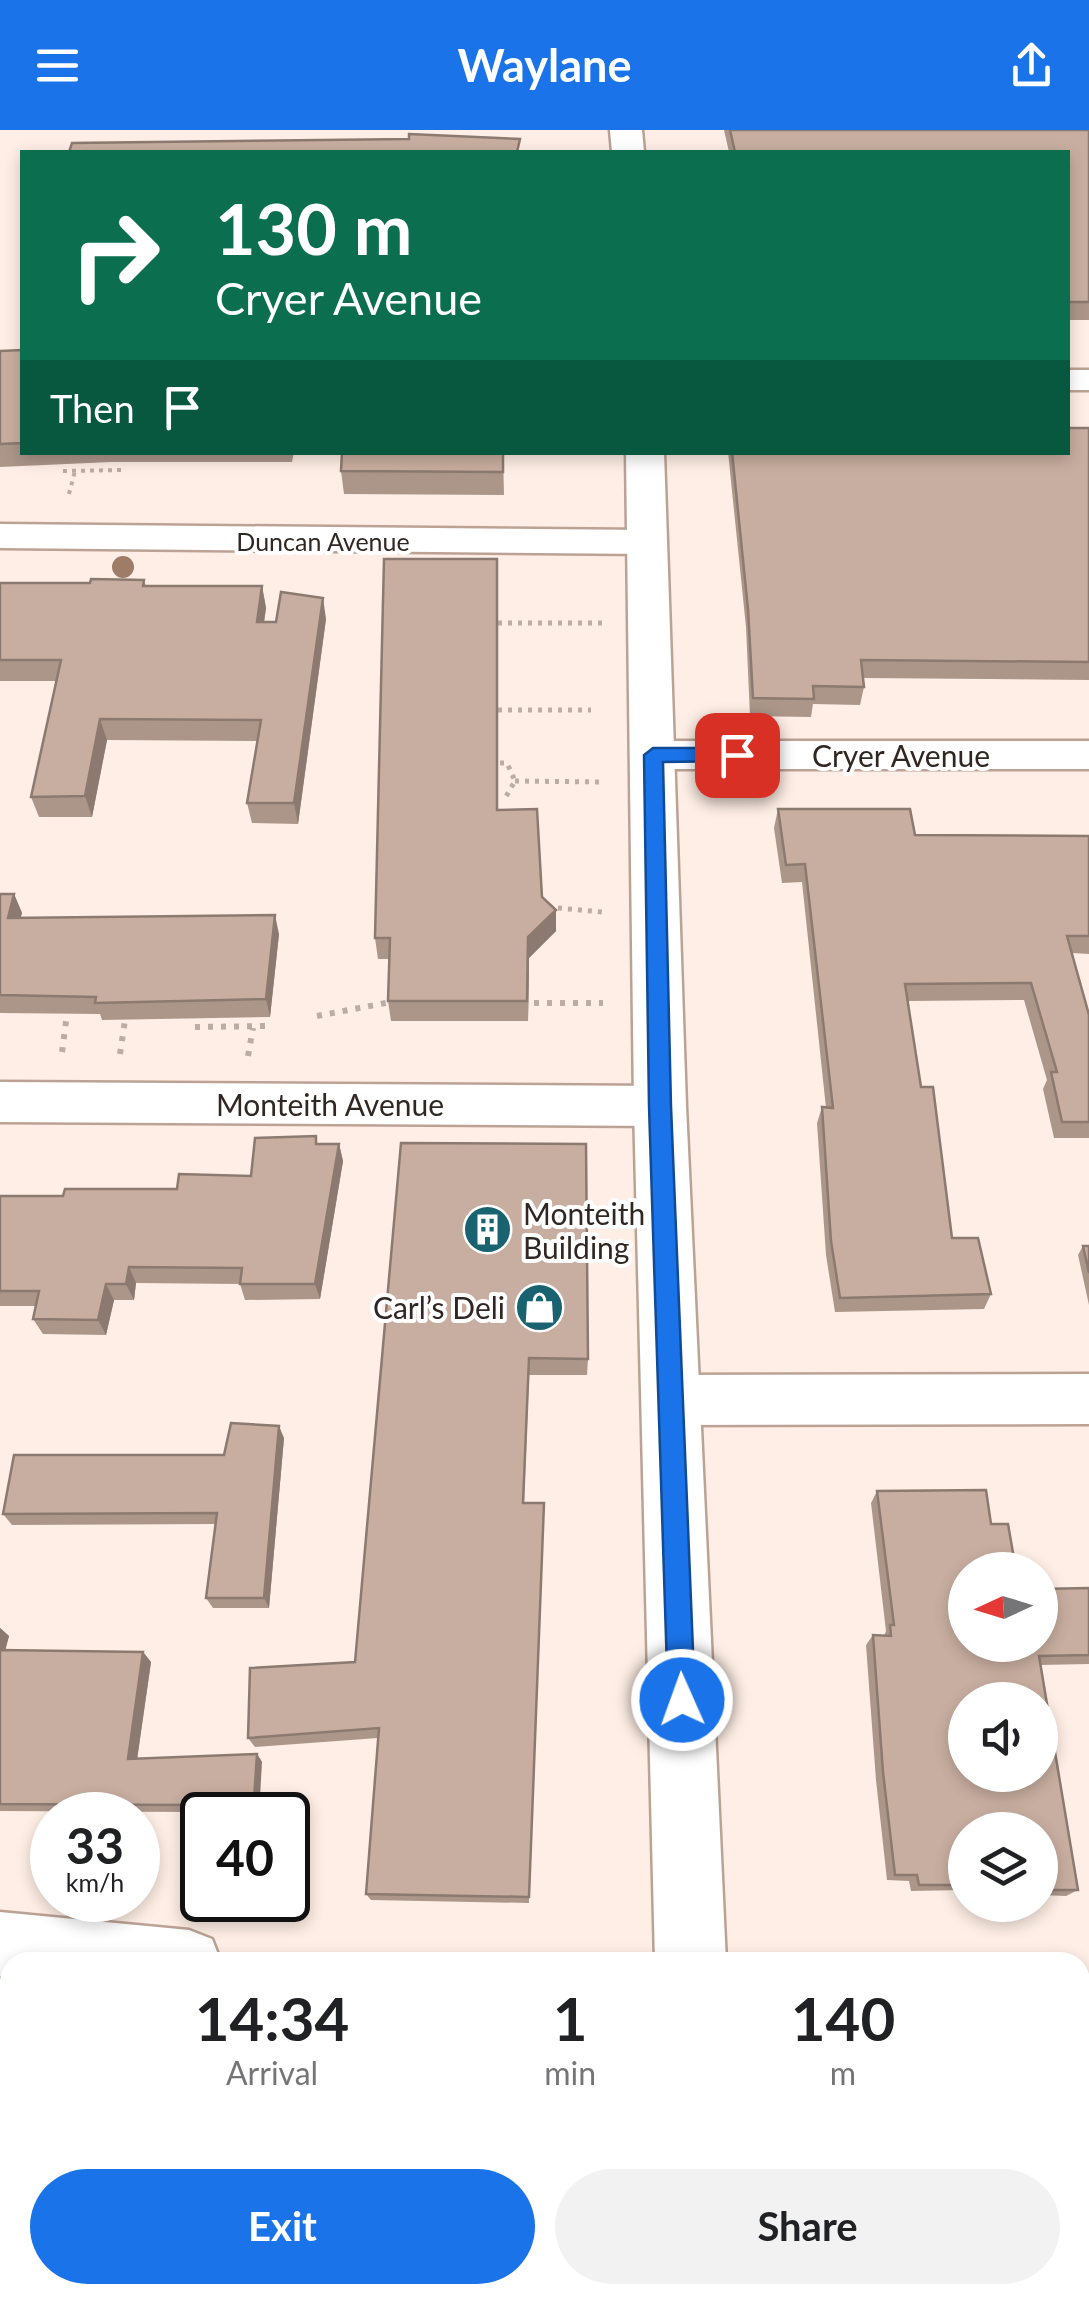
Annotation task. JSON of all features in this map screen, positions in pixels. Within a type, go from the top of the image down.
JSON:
[{"type":"street","points":[[644,455],[660,1106],[691,1952]]},
{"type":"street","name":"Duncan Avenue","points":[[0,536],[646,542]]},
{"type":"street","name":"Cryer Avenue","points":[[653,769],[1089,755]]},
{"type":"street","name":"Monteith Avenue","points":[[0,1102],[660,1106]]},
{"type":"street","points":[[670,1400],[1089,1398]]},
{"type":"street","points":[[0,1944],[84,1952]]},
{"type":"path","points":[[63,471],[124,470]]},
{"type":"path","points":[[498,622],[648,623]]},
{"type":"path","points":[[498,710],[591,710]]},
{"type":"path","points":[[481,762],[508,764],[515,781]]},
{"type":"path","points":[[515,781],[653,769]]},
{"type":"path","points":[[504,800],[515,781]]},
{"type":"path","points":[[492,800],[510,800],[509,815]]},
{"type":"path","points":[[542,900],[558,908],[542,912]]},
{"type":"path","points":[[317,1016],[391,1002]]},
{"type":"path","points":[[530,1003],[658,1005]]},
{"type":"path","points":[[60,1066],[67,1014]]},
{"type":"path","points":[[118,1066],[126,1020]]},
{"type":"path","points":[[195,1027],[253,1028],[266,1026],[266,1021]]},
{"type":"path","points":[[246,1067],[253,1028]]},
{"type":"building","points":[[730,130],[1089,130],[1089,302],[1070,302],[1070,150],[735,150]]},
{"type":"building","points":[[409,134],[520,139],[517,150],[70,150],[72,143],[409,139]]},
{"type":"building","points":[[20,350],[20,443],[0,444],[0,351]]},
{"type":"building","points":[[1070,428],[1089,428],[1089,662],[861,660],[864,687],[813,686],[814,699],[753,698],[732,455],[1070,455]]},
{"type":"building","points":[[342,455],[503,455],[503,472],[341,471]]},
{"type":"building","points":[[384,559],[497,559],[497,810],[537,809],[542,897],[556,910],[528,937],[527,1001],[388,1001],[390,938],[375,938]]},
{"type":"building","points":[[91,579],[144,580],[143,586],[262,586],[257,622],[276,622],[281,592],[323,598],[294,803],[247,803],[261,720],[100,719],[85,796],[31,797],[61,660],[0,660],[0,583],[90,583]]},
{"type":"building","points":[[778,809],[910,809],[915,835],[1089,836],[1089,936],[1067,936],[1089,1015],[1089,1122],[1062,1122],[1051,1072],[1057,1072],[1031,983],[905,984],[921,1087],[933,1087],[952,1238],[978,1238],[991,1294],[840,1298],[831,1241],[822,1107],[833,1108],[805,864],[786,865]]},
{"type":"building","points":[[0,894],[14,894],[8,918],[275,915],[266,999],[95,1003],[96,997],[0,995]]},
{"type":"building","points":[[316,1136],[316,1144],[339,1144],[315,1284],[240,1284],[242,1268],[129,1267],[126,1284],[106,1284],[98,1320],[33,1319],[39,1291],[0,1291],[0,1196],[63,1196],[65,1189],[177,1189],[179,1174],[251,1176],[255,1138]]},
{"type":"building","points":[[401,1143],[586,1144],[588,1359],[529,1358],[523,1503],[544,1503],[529,1897],[366,1894],[379,1728],[248,1738],[250,1668],[355,1662]]},
{"type":"building","points":[[1083,1246],[1089,1246],[1089,1273]]},
{"type":"building","points":[[231,1423],[279,1426],[264,1598],[206,1598],[217,1513],[3,1514],[14,1455],[224,1455]]},
{"type":"building","points":[[986,1490],[991,1524],[1008,1524],[1013,1552],[948,1552],[948,1662],[1040,1662],[1043,1682],[948,1682],[948,1792],[1058,1792],[1058,1770],[1078,1890],[1058,1890],[1058,1812],[948,1812],[948,1885],[919,1885],[917,1875],[895,1875],[873,1635],[891,1636],[890,1625],[894,1625],[877,1491]]},
{"type":"building","points":[[1089,1588],[1089,1655],[1058,1656],[1058,1589]]},
{"type":"building","points":[[0,1650],[143,1652],[128,1759],[257,1754],[255,1792],[180,1792],[180,1805],[160,1805],[160,1792],[30,1792],[30,1804],[0,1804]]},
{"type":"place","name":"Monteith Building","points":[[488,1230]]},
{"type":"place","name":"Carl’s Deli","points":[[540,1307]]},
{"type":"route","points":[[682,1700],[660,1106],[653,755],[737,755]]}]
